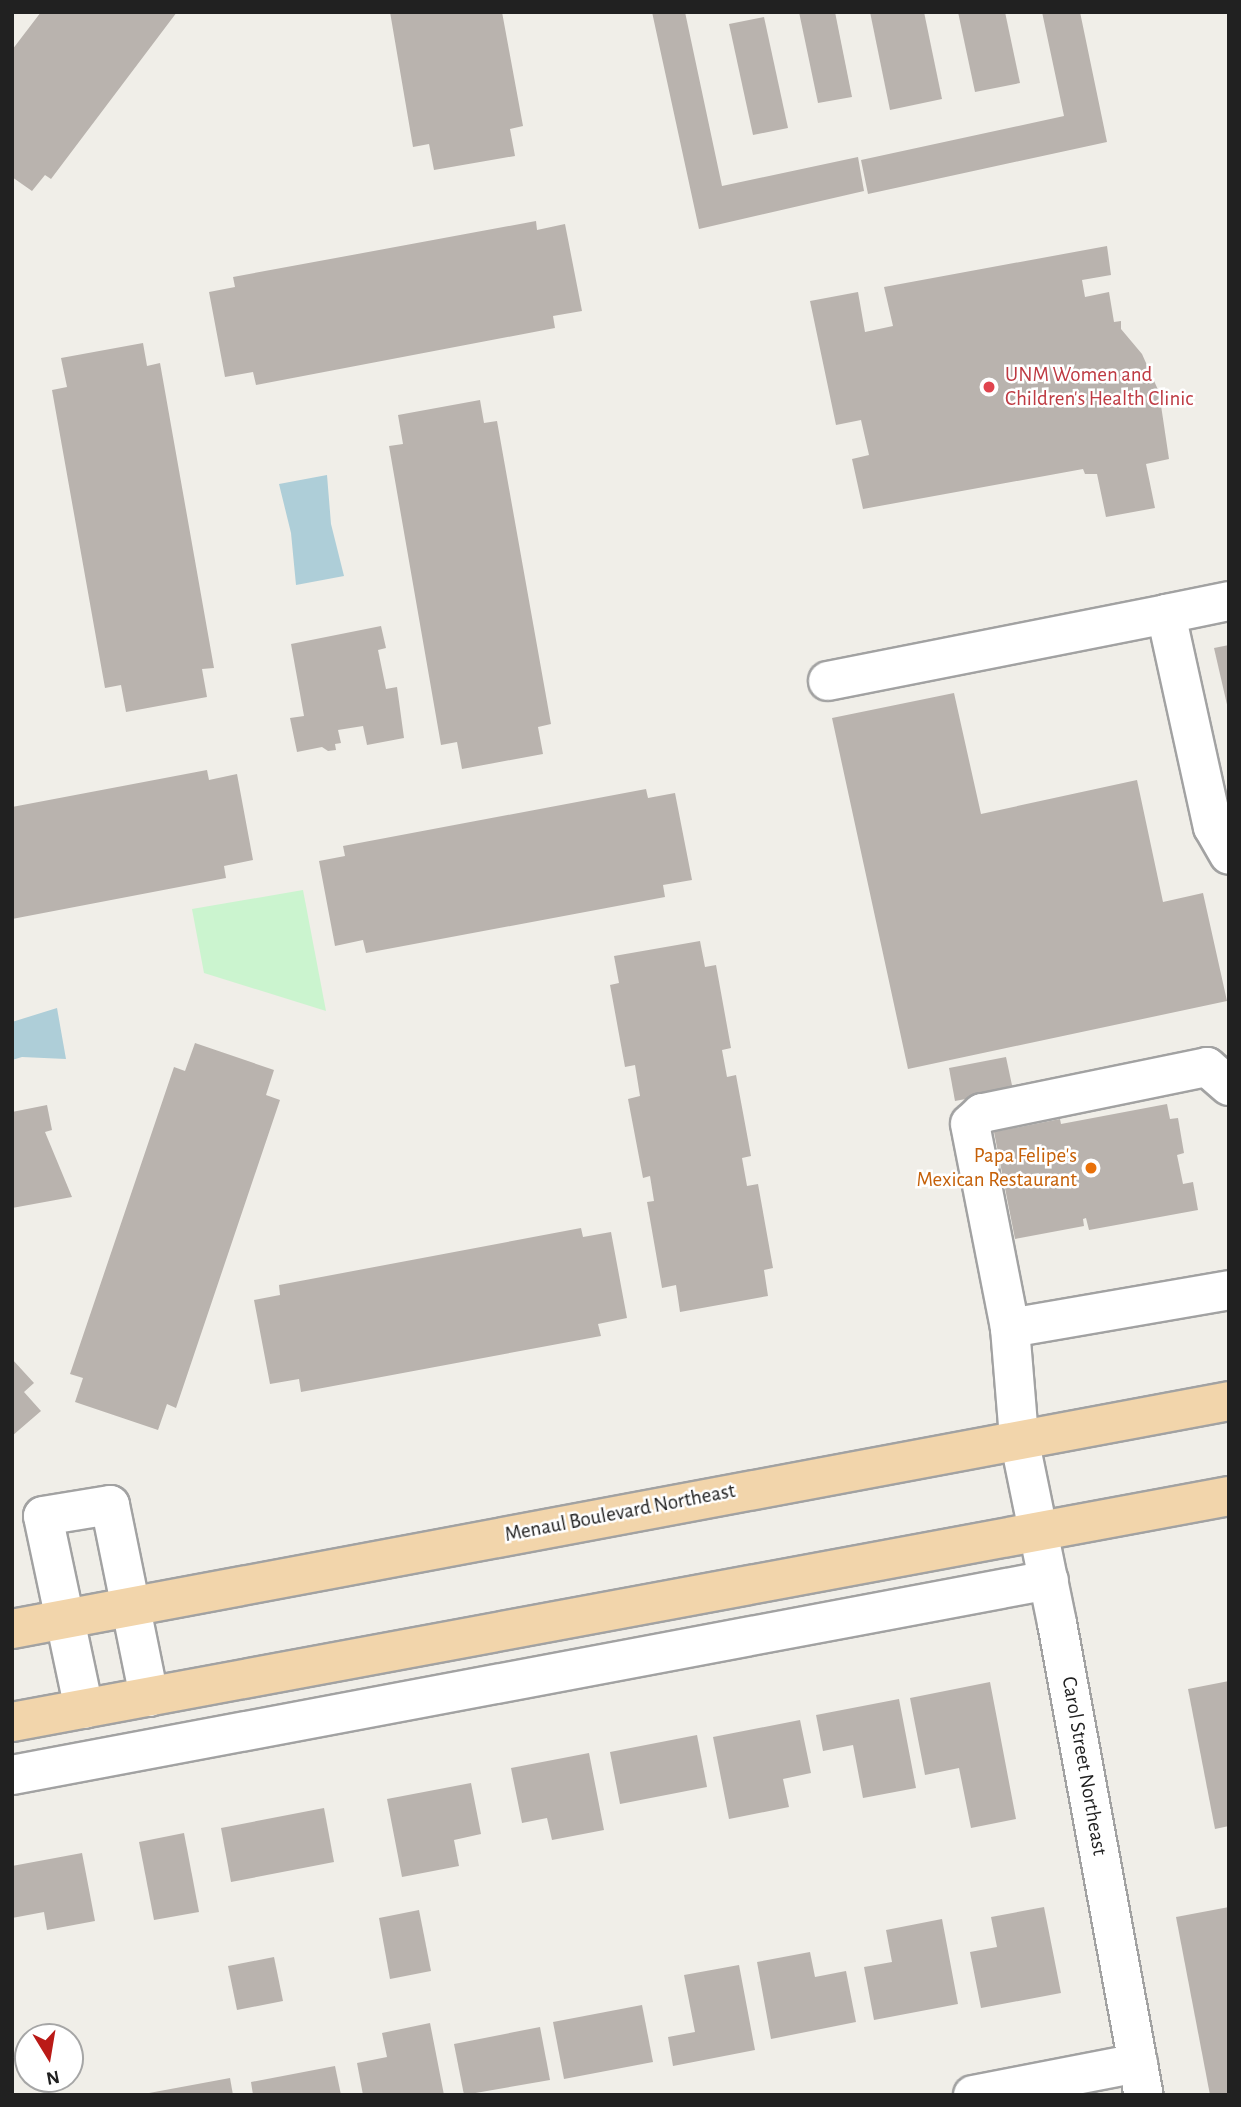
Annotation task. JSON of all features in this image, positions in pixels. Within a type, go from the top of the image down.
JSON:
[{"type":"main road","name":"Menaul Boulevard Northeast","points":[[12,1629],[1019,1438],[1229,1401]]},
{"type":"main road","points":[[12,1722],[1229,1496]]},
{"type":"street","points":[[828,681],[1229,601]]},
{"type":"street","points":[[1166,614],[1213,827],[1229,855]]},
{"type":"street","name":"Carol Street Northeast","points":[[1141,2079],[1049,1580],[1019,1438],[1010,1328],[970,1124],[982,1113],[1207,1067],[1229,1086]]},
{"type":"street","points":[[1010,1328],[1229,1290]]},
{"type":"street","points":[[84,1709],[43,1516],[110,1505],[149,1697]]},
{"type":"street","points":[[12,1775],[1049,1580]]},
{"type":"street","points":[[973,2095],[1141,2079]]},
{"type":"green space","points":[[303,890],[326,1011],[204,973],[192,909]]},
{"type":"water","points":[[327,475],[331,524],[344,576],[296,585],[291,533],[279,484]]},
{"type":"water","points":[[57,1008],[66,1059],[22,1057],[12,1060],[12,1022]]},
{"type":"building","points":[[41,12],[177,12],[51,179],[45,175],[32,191],[12,177],[12,50]]},
{"type":"building","points":[[390,12],[502,12],[523,126],[510,129],[515,156],[434,170],[429,144],[413,147]]},
{"type":"building","points":[[652,12],[685,12],[722,186],[858,157],[864,191],[699,229]]},
{"type":"building","points":[[799,12],[835,12],[852,97],[818,103]]},
{"type":"building","points":[[870,12],[924,12],[942,99],[890,110]]},
{"type":"building","points":[[958,12],[1005,12],[1020,83],[975,92]]},
{"type":"building","points":[[1042,12],[1080,12],[1107,142],[868,194],[861,160],[1064,116]]},
{"type":"building","points":[[764,17],[788,128],[753,135],[729,24]]},
{"type":"building","points":[[536,221],[537,230],[565,224],[582,311],[553,316],[555,328],[256,385],[253,372],[225,377],[209,292],[235,287],[233,277]]},
{"type":"building","points":[[1107,246],[1111,275],[1082,280],[1085,297],[1109,292],[1114,322],[1121,321],[1121,329],[1142,354],[1159,392],[1169,459],[1146,464],[1155,508],[1106,517],[1097,474],[1085,474],[1083,469],[863,509],[852,459],[869,455],[861,420],[836,425],[810,301],[858,292],[865,332],[893,326],[884,287]]},
{"type":"building","points":[[143,343],[147,366],[160,363],[214,668],[202,669],[207,697],[126,712],[121,685],[105,688],[52,390],[67,387],[61,358]]},
{"type":"building","points":[[480,400],[484,423],[497,421],[551,724],[538,727],[543,754],[462,769],[457,742],[441,745],[389,446],[403,444],[398,415]]},
{"type":"building","points":[[381,626],[386,648],[378,650],[386,689],[397,687],[404,738],[367,745],[363,726],[338,730],[341,743],[335,744],[336,750],[328,751],[322,747],[297,752],[290,718],[304,716],[291,644]]},
{"type":"building","points":[[1229,645],[1229,709],[1228,709],[1214,648]]},
{"type":"building","points":[[954,693],[981,814],[1137,780],[1163,902],[1203,893],[1227,1001],[908,1069],[832,718]]},
{"type":"building","points":[[207,770],[209,780],[237,774],[253,860],[224,866],[226,878],[12,919],[12,807]]},
{"type":"building","points":[[646,789],[648,798],[675,793],[692,880],[663,885],[665,897],[366,953],[363,940],[335,946],[319,861],[345,856],[343,846]]},
{"type":"building","points":[[700,941],[705,967],[716,965],[731,1048],[722,1050],[727,1077],[736,1075],[751,1156],[742,1158],[747,1186],[758,1184],[773,1268],[764,1270],[768,1296],[680,1312],[676,1285],[662,1288],[647,1202],[654,1201],[650,1176],[643,1178],[628,1099],[640,1096],[635,1065],[625,1067],[610,985],[619,983],[614,956]]},
{"type":"building","points":[[195,1043],[274,1070],[266,1095],[280,1100],[176,1408],[167,1404],[158,1430],[75,1402],[83,1378],[70,1374],[174,1067],[185,1071]]},
{"type":"building","points":[[1006,1057],[1013,1090],[955,1101],[949,1068]]},
{"type":"building","name":"Papa Felipe's Mexican Restaurant","points":[[1167,1104],[1170,1119],[1178,1118],[1184,1153],[1177,1155],[1183,1184],[1193,1182],[1198,1210],[1089,1230],[1086,1218],[1083,1219],[1084,1226],[1015,1239],[994,1132],[1060,1119],[1061,1124]]},
{"type":"building","points":[[47,1105],[52,1130],[45,1132],[72,1197],[12,1208],[12,1112]]},
{"type":"building","points":[[581,1228],[583,1237],[611,1232],[627,1318],[598,1324],[601,1336],[301,1392],[299,1379],[270,1384],[254,1300],[280,1295],[279,1285]]},
{"type":"building","points":[[12,1359],[34,1383],[24,1392],[41,1411],[12,1436]]},
{"type":"building","points":[[1229,1681],[1229,1826],[1215,1829],[1188,1689]]},
{"type":"building","points":[[990,1682],[1016,1819],[971,1828],[959,1768],[925,1775],[910,1698]]},
{"type":"building","points":[[899,1699],[916,1788],[863,1798],[853,1745],[823,1751],[816,1715]]},
{"type":"building","points":[[800,1720],[811,1773],[783,1779],[789,1807],[729,1819],[713,1737]]},
{"type":"building","points":[[697,1735],[707,1787],[620,1804],[610,1752]]},
{"type":"building","points":[[589,1753],[604,1830],[552,1840],[547,1818],[522,1823],[511,1768]]},
{"type":"building","points":[[471,1783],[481,1834],[454,1840],[459,1866],[402,1877],[387,1799]]},
{"type":"building","points":[[324,1808],[334,1862],[231,1882],[221,1828]]},
{"type":"building","points":[[184,1833],[199,1912],[154,1920],[139,1842]]},
{"type":"building","points":[[82,1853],[95,1921],[47,1930],[44,1912],[12,1918],[12,1866]]},
{"type":"building","points":[[1044,1907],[1061,1993],[981,2008],[970,1952],[997,1947],[991,1917]]},
{"type":"building","points":[[1229,1907],[1229,2095],[1210,2095],[1176,1917]]},
{"type":"building","points":[[419,1910],[431,1971],[390,1979],[379,1918]]},
{"type":"building","points":[[942,1919],[958,2004],[874,2020],[864,1967],[892,1962],[886,1930]]},
{"type":"building","points":[[810,1952],[815,1977],[846,1971],[856,2022],[771,2039],[757,1962]]},
{"type":"building","points":[[274,1957],[283,2001],[237,2010],[228,1966]]},
{"type":"building","points":[[739,1965],[755,2050],[673,2066],[668,2037],[695,2032],[684,1975]]},
{"type":"building","points":[[642,2005],[653,2062],[564,2079],[553,2022]]},
{"type":"building","points":[[430,2023],[444,2095],[363,2095],[357,2063],[387,2057],[382,2033]]},
{"type":"building","points":[[540,2027],[550,2080],[464,2095],[454,2044]]},
{"type":"building","points":[[335,2066],[341,2095],[253,2095],[251,2082]]},
{"type":"building","points":[[230,2078],[233,2095],[149,2095],[149,2093]]},
{"type":"place","name":"UNM Women and Children's Health Clinic","points":[[989,387]]},
{"type":"place","name":"Papa Felipe's Mexican Restaurant","points":[[1091,1168]]}]
